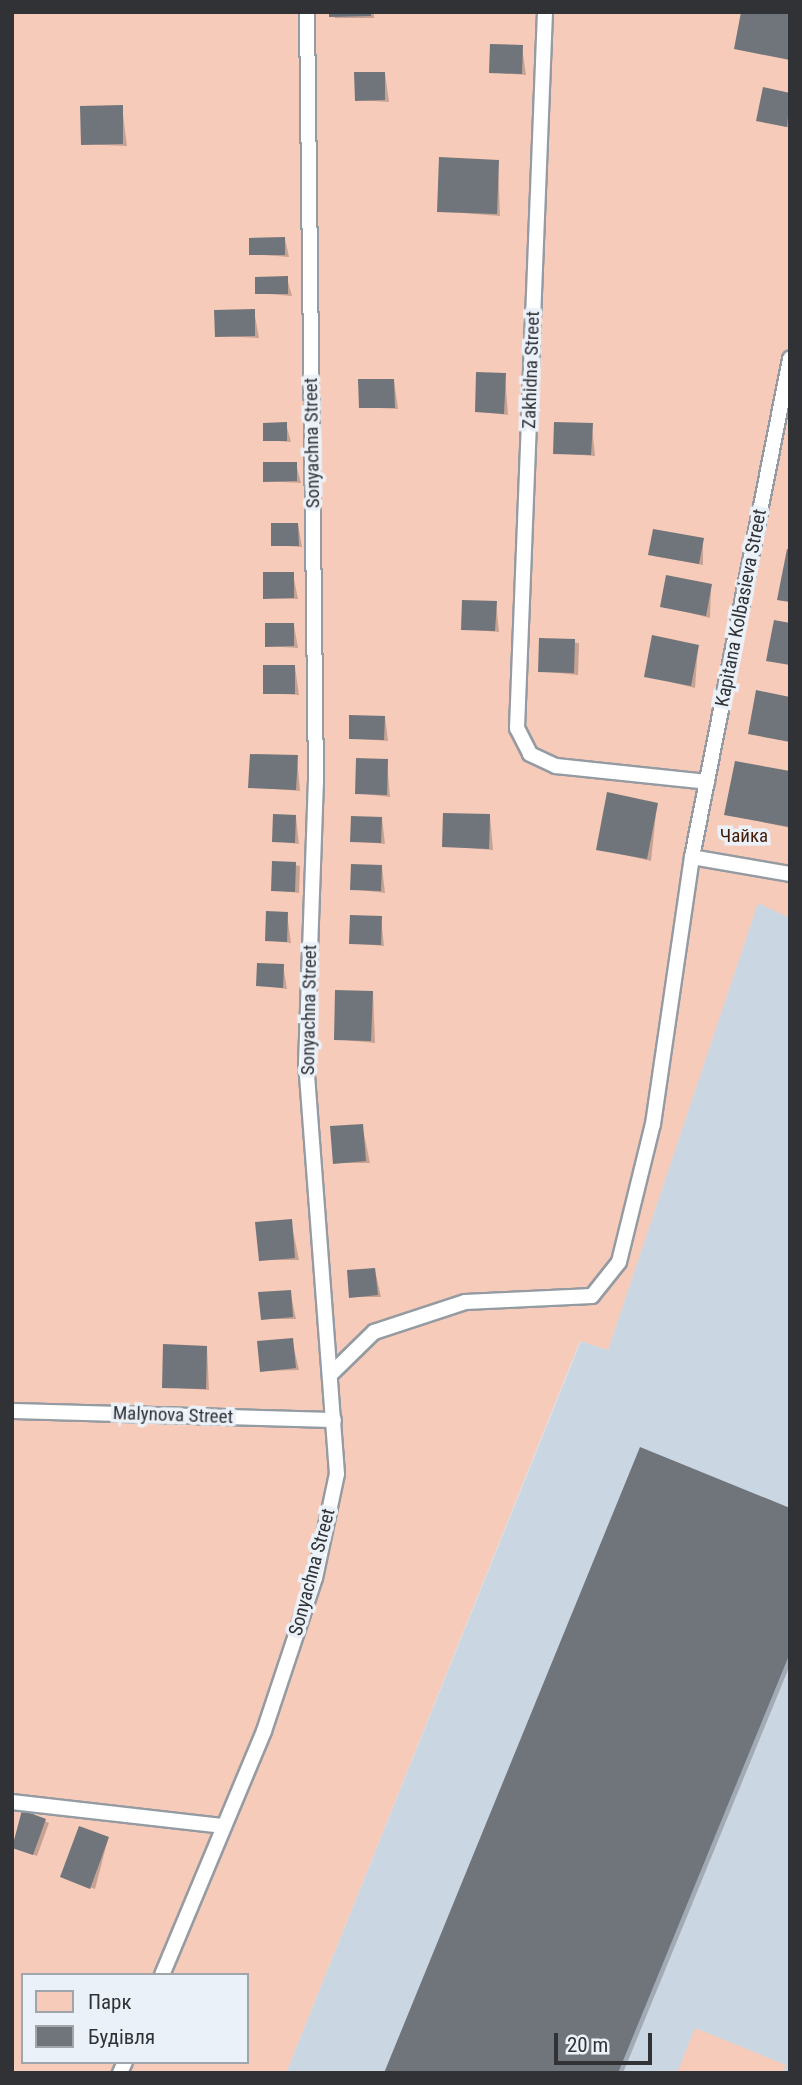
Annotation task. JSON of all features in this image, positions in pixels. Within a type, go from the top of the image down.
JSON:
[{"type":"lane","name":"Sonyachna Street","points":[[163,1973],[224,1826],[315,1578],[337,1474],[332,1373],[306,1065],[316,782],[307,12]]},
{"type":"lane","name":"Zakhidna Street","points":[[545,12],[517,728],[530,754],[556,766],[707,782]]},
{"type":"lane","name":"Kapitana Kolbasieva Street","points":[[332,1373],[373,1332],[466,1302],[592,1296],[619,1262],[653,1124],[692,857],[790,359]]},
{"type":"lane","points":[[692,857],[790,874]]},
{"type":"lane","name":"Malynova Street","points":[[12,1411],[334,1420]]},
{"type":"lane","points":[[12,1802],[224,1826]]},
{"type":"shaded area","points":[[758,902],[790,918],[790,2073],[286,2073],[581,1341],[608,1350]]},
{"type":"green space","name":"Чайка","points":[[12,12],[790,12],[790,918],[758,903],[608,1350],[580,1341],[286,2073],[12,2073]]},
{"type":"green space","points":[[695,2028],[786,2065],[783,2073],[677,2073]]},
{"type":"building","points":[[329,12],[371,12],[371,16],[329,17]]},
{"type":"building","points":[[741,12],[790,12],[790,60],[734,49]]},
{"type":"building","points":[[490,44],[523,45],[522,74],[489,73]]},
{"type":"building","points":[[354,72],[385,72],[385,100],[355,101]]},
{"type":"building","points":[[763,87],[790,93],[787,127],[756,121]]},
{"type":"building","points":[[123,105],[123,144],[81,145],[80,106]]},
{"type":"building","points":[[439,157],[499,160],[497,214],[437,212]]},
{"type":"building","points":[[285,237],[285,255],[249,255],[249,238]]},
{"type":"building","points":[[288,276],[288,294],[255,294],[255,277]]},
{"type":"building","points":[[255,309],[255,336],[215,337],[214,310]]},
{"type":"building","points":[[476,372],[506,373],[504,414],[475,412]]},
{"type":"building","points":[[358,379],[394,379],[395,408],[359,408]]},
{"type":"building","points":[[287,422],[287,441],[263,441],[263,423]]},
{"type":"building","points":[[554,422],[593,423],[591,455],[553,454]]},
{"type":"building","points":[[263,462],[297,462],[297,481],[263,482]]},
{"type":"building","points":[[271,523],[298,523],[299,546],[271,546]]},
{"type":"building","points":[[653,529],[704,538],[699,564],[648,555]]},
{"type":"building","points":[[787,549],[790,550],[790,602],[777,600]]},
{"type":"building","points":[[263,572],[294,572],[294,598],[263,599]]},
{"type":"building","points":[[666,575],[712,584],[706,616],[660,607]]},
{"type":"building","points":[[462,600],[497,601],[495,631],[461,630]]},
{"type":"building","points":[[774,620],[790,623],[790,665],[766,661]]},
{"type":"building","points":[[265,623],[294,623],[294,646],[265,647]]},
{"type":"building","points":[[652,635],[699,645],[691,686],[644,677]]},
{"type":"building","points":[[539,638],[575,639],[574,673],[538,672]]},
{"type":"building","points":[[263,665],[295,665],[295,694],[263,694]]},
{"type":"building","points":[[756,690],[790,697],[790,742],[748,734]]},
{"type":"building","points":[[349,715],[385,716],[384,740],[349,739]]},
{"type":"building","points":[[250,754],[298,755],[296,790],[248,788]]},
{"type":"building","points":[[356,758],[388,759],[387,795],[355,794]]},
{"type":"building","points":[[735,761],[790,771],[790,827],[724,815]]},
{"type":"building","points":[[607,792],[658,803],[647,859],[596,850]]},
{"type":"building","points":[[443,813],[490,814],[489,849],[442,847]]},
{"type":"building","points":[[273,814],[296,815],[295,843],[272,842]]},
{"type":"building","points":[[351,816],[382,817],[381,843],[350,842]]},
{"type":"building","points":[[272,861],[296,862],[295,892],[271,891]]},
{"type":"building","points":[[351,864],[382,865],[381,891],[350,890]]},
{"type":"building","points":[[266,911],[288,912],[287,942],[265,941]]},
{"type":"building","points":[[350,915],[382,916],[381,945],[349,944]]},
{"type":"building","points":[[257,963],[284,964],[283,988],[256,986]]},
{"type":"building","points":[[335,990],[373,991],[371,1041],[334,1040]]},
{"type":"building","points":[[363,1124],[366,1161],[333,1164],[330,1126]]},
{"type":"building","points":[[292,1219],[295,1258],[259,1261],[255,1222]]},
{"type":"building","points":[[375,1268],[378,1295],[349,1298],[347,1270]]},
{"type":"building","points":[[291,1290],[293,1317],[261,1320],[258,1292]]},
{"type":"building","points":[[293,1338],[296,1368],[260,1372],[257,1341]]},
{"type":"building","points":[[163,1344],[207,1346],[206,1389],[162,1388]]},
{"type":"building","points":[[640,1447],[790,1508],[790,1653],[618,2073],[384,2073]]},
{"type":"building","points":[[22,1810],[46,1819],[33,1855],[12,1848]]},
{"type":"building","points":[[79,1826],[109,1837],[90,1889],[60,1877]]}]
